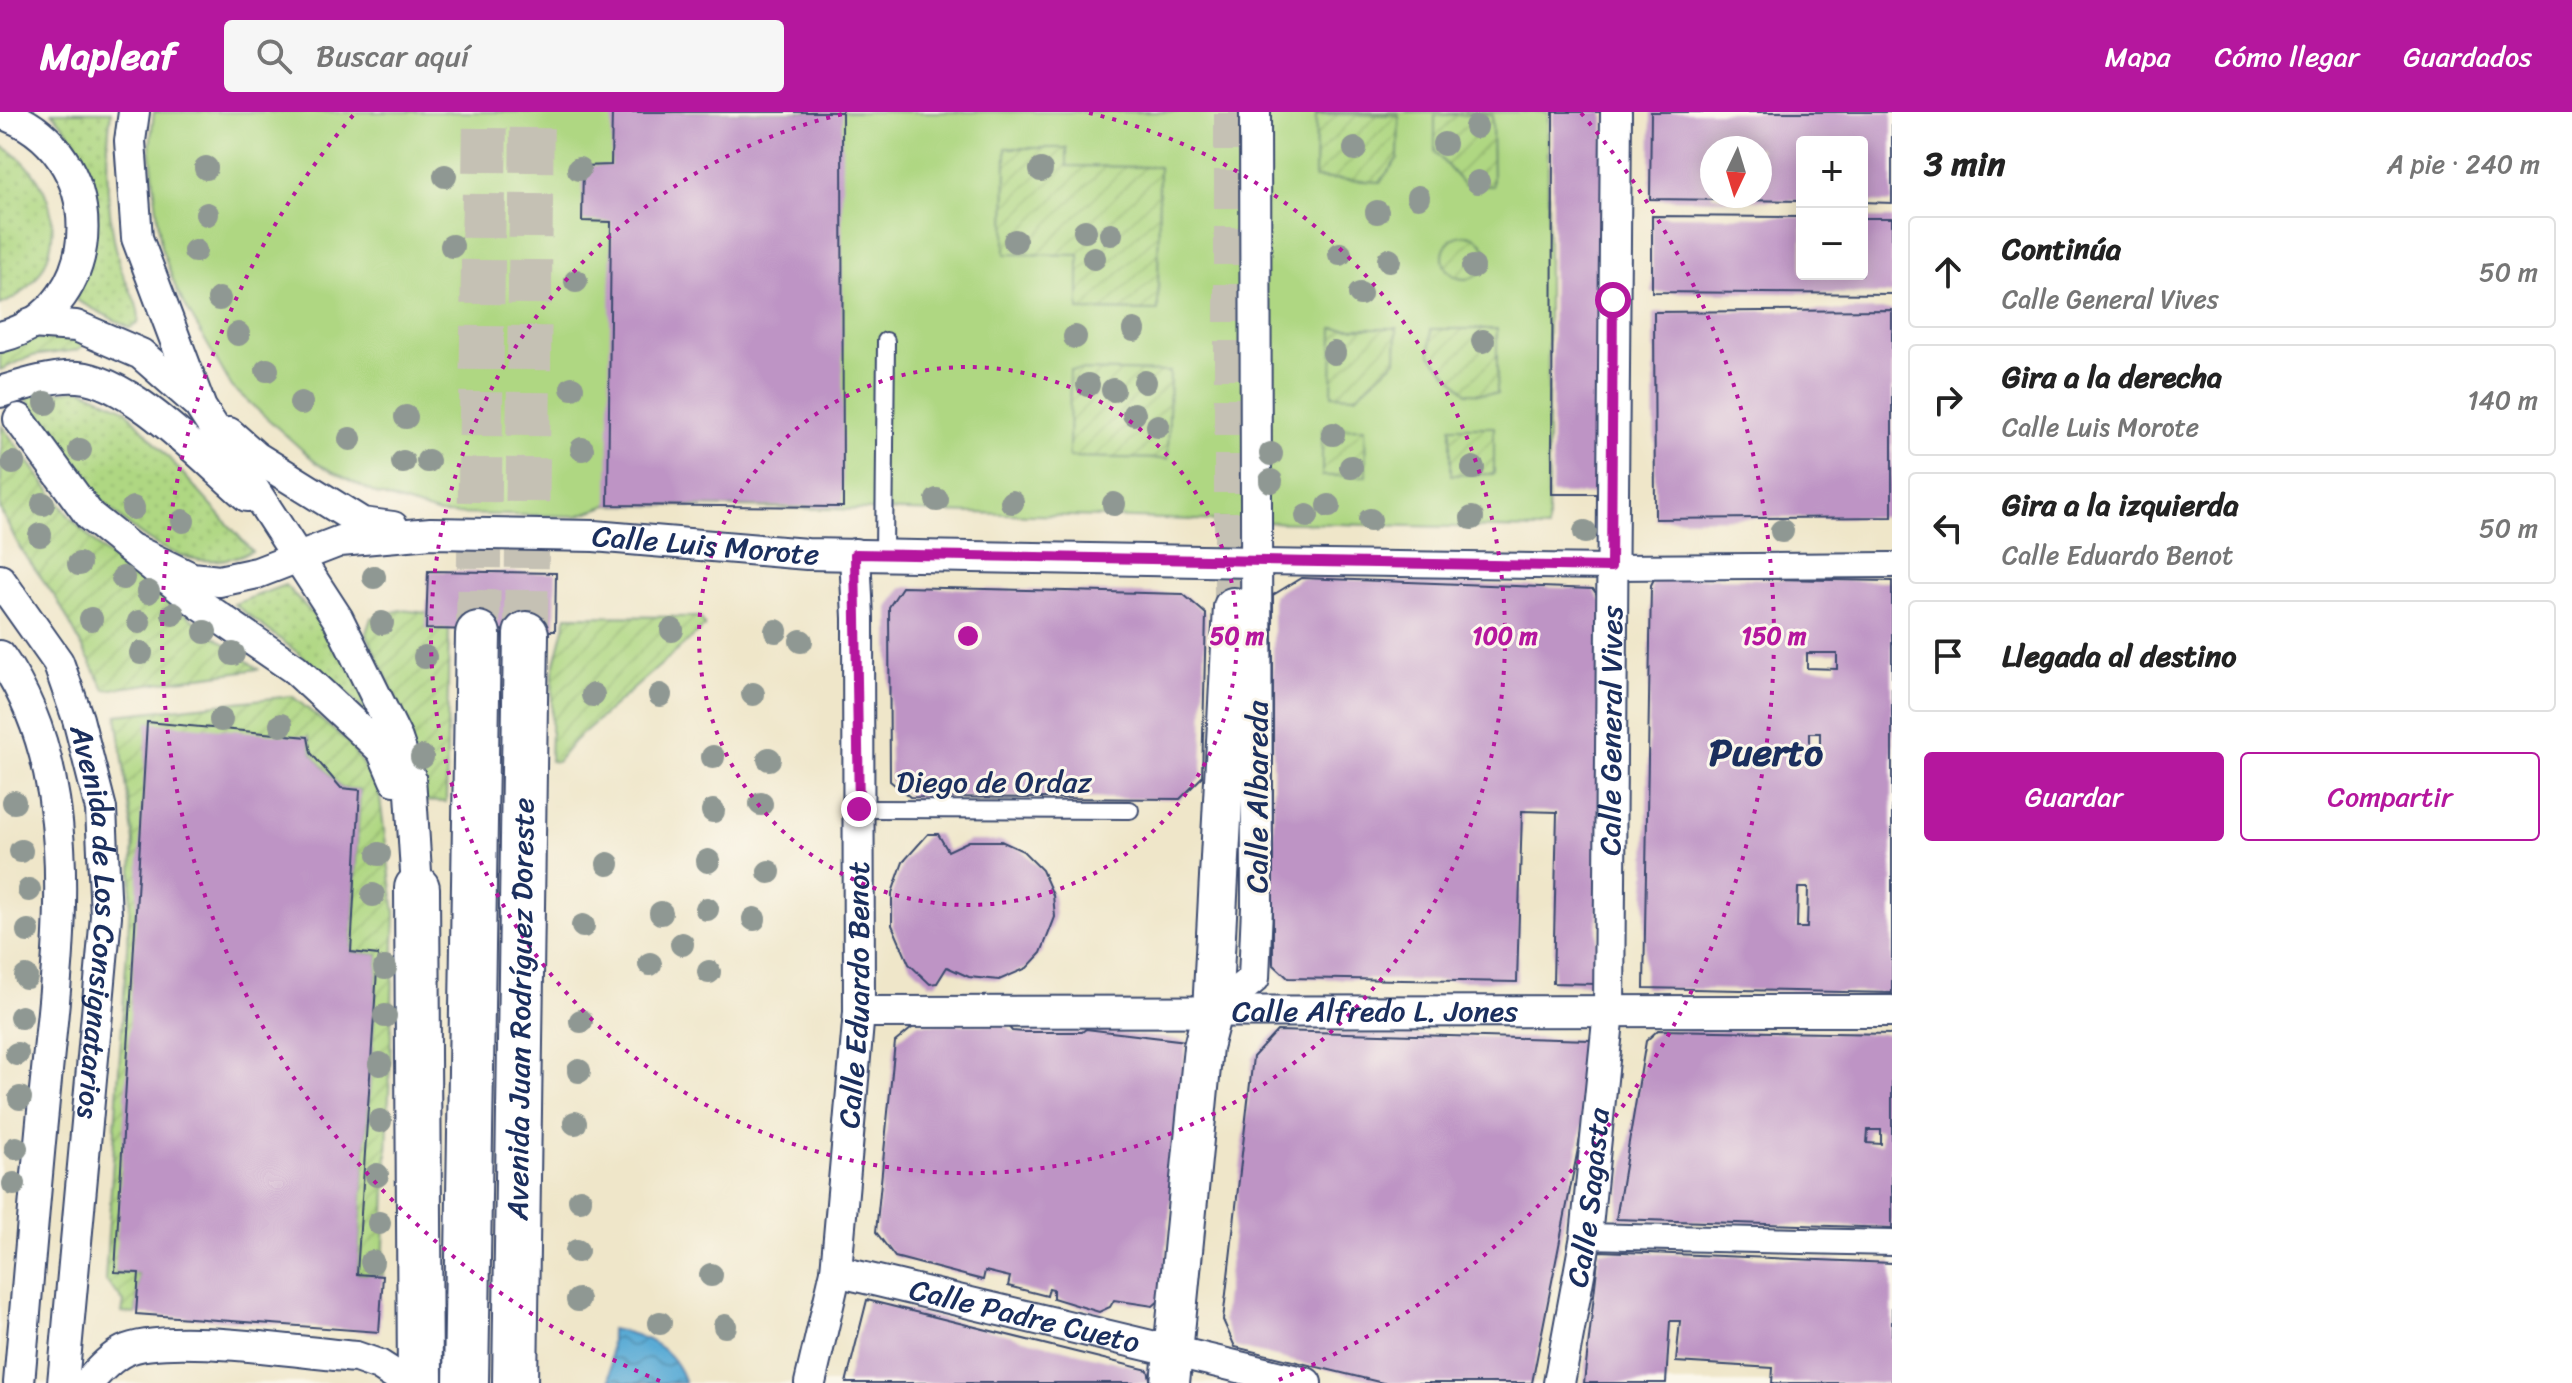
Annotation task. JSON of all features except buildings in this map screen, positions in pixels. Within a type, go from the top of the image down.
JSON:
[{"type":"highway","name":"Avenida Juan Rodríguez Doreste","points":[[466,1383],[478,634]]},
{"type":"highway","name":"Avenida Juan Rodríguez Doreste","points":[[515,1383],[526,634]]},
{"type":"highway","points":[[417,888],[420,1383]]},
{"type":"street","points":[[134,112],[130,141],[137,238],[201,408],[338,619],[397,739],[410,777],[417,888]]},
{"type":"street","points":[[1255,112],[1257,562]]},
{"type":"street","name":"Calle General Vives","points":[[1609,1011],[1616,112]]},
{"type":"street","points":[[0,113],[19,119],[47,139],[69,167],[82,200],[83,235],[75,269],[58,299],[31,323],[0,337]]},
{"type":"street","points":[[31,323],[76,326],[141,354],[256,457],[362,523],[431,533]]},
{"type":"street","points":[[0,392],[79,377],[126,393],[273,519],[306,534],[340,541]]},
{"type":"street","points":[[19,419],[90,516],[201,605],[295,669],[382,750],[396,782],[417,888]]},
{"type":"street","points":[[134,550],[192,578],[219,581],[257,573],[340,541],[431,533]]},
{"type":"street","name":"Calle Luis Morote","points":[[431,533],[594,536],[807,554],[1611,567],[1892,565]]},
{"type":"street","name":"Calle Eduardo Benot","points":[[810,1383],[836,1271],[859,1012],[859,809],[870,554]]},
{"type":"street","name":"Calle Albareda","points":[[1212,1012],[1254,978],[1257,562]]},
{"type":"street","name":"Avenida de Los Consignatarios","points":[[0,581],[58,662],[78,719],[101,809],[106,916],[63,1383]]},
{"type":"street","name":"Calle Albareda","points":[[1171,1367],[1203,1047],[1212,1012],[1233,607]]},
{"type":"street","name":"Avenida de Los Consignatarios","points":[[0,656],[37,733],[56,810],[61,919],[11,1338],[19,1383]]},
{"type":"street","name":"Calle Sagasta","points":[[1559,1383],[1586,1236],[1609,1011]]},
{"type":"street","name":"Calle Alfredo L. Jones","points":[[859,1012],[1892,1011]]},
{"type":"street","points":[[1586,1236],[1892,1243]]},
{"type":"street","name":"Calle Padre Cueto","points":[[836,1271],[1171,1367],[1306,1383]]},
{"type":"street","points":[[88,1383],[102,1366],[126,1350],[167,1341],[356,1357],[379,1365],[407,1383]]},
{"type":"lane","points":[[870,554],[886,341]]},
{"type":"lane","name":"Diego de Ordaz","points":[[859,809],[1130,810]]},
{"type":"green space","points":[[52,112],[111,112],[108,151],[110,209],[120,266],[139,317],[138,323],[130,328],[76,300],[95,233],[97,200],[81,153]]},
{"type":"green space","points":[[154,112],[1548,112],[1548,529],[608,505],[577,516],[440,514],[376,494],[318,464],[232,387],[177,291],[161,247],[150,146]]},
{"type":"green space","points":[[1316,114],[1399,115],[1398,158],[1380,182],[1315,178]]},
{"type":"green space","points":[[1435,115],[1492,115],[1493,186],[1464,185],[1435,152]]},
{"type":"green space","points":[[0,145],[22,160],[38,180],[49,202],[52,226],[50,250],[40,272],[24,291],[0,305]]},
{"type":"green space","points":[[1006,148],[1067,148],[1067,166],[1159,167],[1158,311],[1079,310],[1079,255],[1005,254]]},
{"type":"green space","points":[[1465,235],[1481,241],[1487,257],[1481,273],[1465,279],[1449,273],[1443,257],[1449,241]]},
{"type":"green space","points":[[1333,328],[1397,328],[1396,360],[1356,396],[1332,395]]},
{"type":"green space","points":[[1431,329],[1497,329],[1497,394],[1467,393],[1430,355]]},
{"type":"green space","points":[[32,338],[76,340],[83,345],[79,350],[32,356],[0,370],[0,350]]},
{"type":"green space","points":[[1070,370],[1170,372],[1168,459],[1069,457]]},
{"type":"green space","points":[[82,389],[125,409],[252,551],[215,560],[181,556],[148,540],[118,516],[90,486],[24,396]]},
{"type":"green space","points":[[2,426],[69,516],[104,552],[258,669],[105,690],[58,601],[20,548],[0,509]]},
{"type":"green space","points":[[1451,427],[1494,427],[1494,474],[1451,475]]},
{"type":"green space","points":[[1365,428],[1366,476],[1322,476],[1322,429]]},
{"type":"green space","points":[[285,585],[334,636],[381,730],[340,685],[234,604]]},
{"type":"green space","points":[[401,610],[436,614],[449,624],[446,802],[421,801],[396,698],[366,633],[371,618]]},
{"type":"green space","points":[[567,616],[700,617],[705,626],[574,741],[557,762],[550,761],[553,672]]},
{"type":"green space","points":[[292,696],[348,742],[379,791],[395,913],[383,1276],[357,1274],[378,955],[351,952],[360,790],[341,788],[311,753],[308,737],[116,1272],[139,1273],[136,1314],[122,1313],[124,1302],[105,1280],[134,842],[117,715]]},
{"type":"water","points":[[611,1329],[636,1335],[657,1345],[673,1360],[685,1383],[610,1383]]},
{"type":"tunnel","points":[[478,634],[485,112]]},
{"type":"tunnel","points":[[526,634],[532,112]]},
{"type":"tunnel","points":[[1233,112],[1233,607]]},
{"type":"district","name":"Puerto","points":[[1766,752]]},
{"type":"route","points":[[859,809],[855,554],[1611,567],[1613,300]]}]
